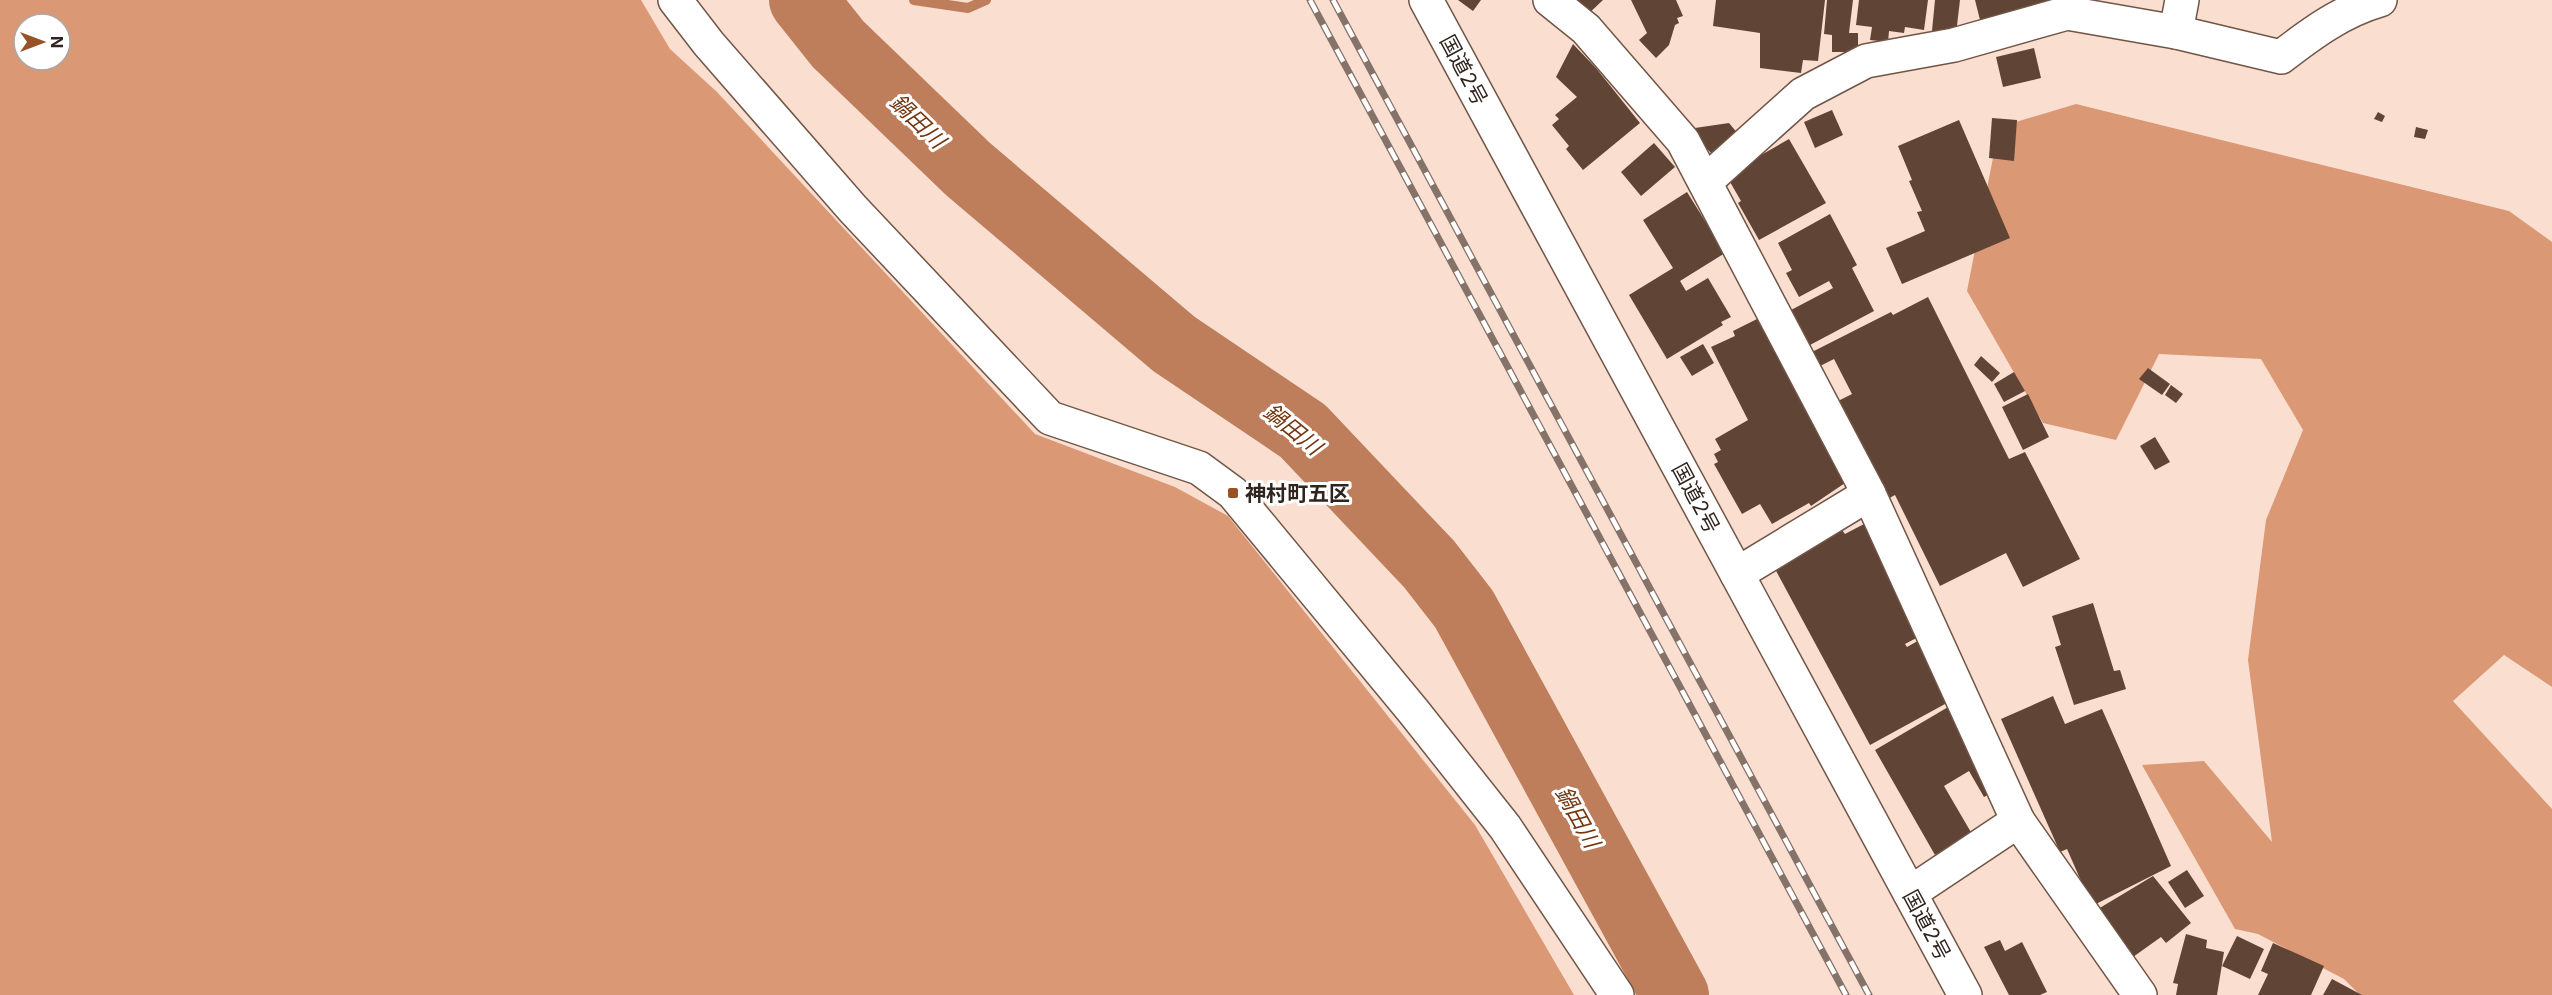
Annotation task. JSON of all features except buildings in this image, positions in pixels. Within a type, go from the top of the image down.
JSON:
[{"type":"main road","points":[[675,0],[709,44],[853,209],[1050,418],[1198,468],[1233,493],[1414,712],[1505,827],[1617,995]]},
{"type":"main road","name":"国道2号","points":[[1426,0],[1965,995]]},
{"type":"main road","points":[[1550,0],[1586,29],[1683,141],[1869,494],[2018,820],[2140,995]]},
{"type":"main road","points":[[2176,32],[2182,0]]},
{"type":"main road","points":[[1705,182],[1803,94],[1866,61],[1954,45],[2067,13],[2176,32],[2281,57],[2320,27],[2359,6],[2380,0]]},
{"type":"main road","points":[[1737,574],[1869,494]]},
{"type":"main road","points":[[1910,894],[2018,820]]},
{"type":"shaded area","points":[[0,0],[641,0],[670,49],[717,92],[1035,434],[1175,487],[1228,516],[1475,825],[1574,995],[0,995]]},
{"type":"shaded area","points":[[2076,104],[2509,211],[2552,242],[2552,687],[2504,655],[2453,701],[2552,809],[2552,995],[2360,995],[2344,979],[2258,934],[2235,929],[2142,765],[2204,761],[2272,842],[2248,660],[2266,520],[2303,430],[2261,359],[2159,354],[2116,440],[2043,423],[1967,291],[1999,127]]},
{"type":"waterway","name":"鍋田川","points":[[803,0],[838,44],[968,169],[1174,344],[1303,431],[1429,564],[1464,609],[1675,995]]},
{"type":"waterway","points":[[914,0],[968,8],[986,0]]},
{"type":"railway","points":[[1310,0],[1846,995]]},
{"type":"railway","points":[[1333,0],[1869,995]]},
{"type":"place","name":"神村町五区","points":[[1233,493]]}]
